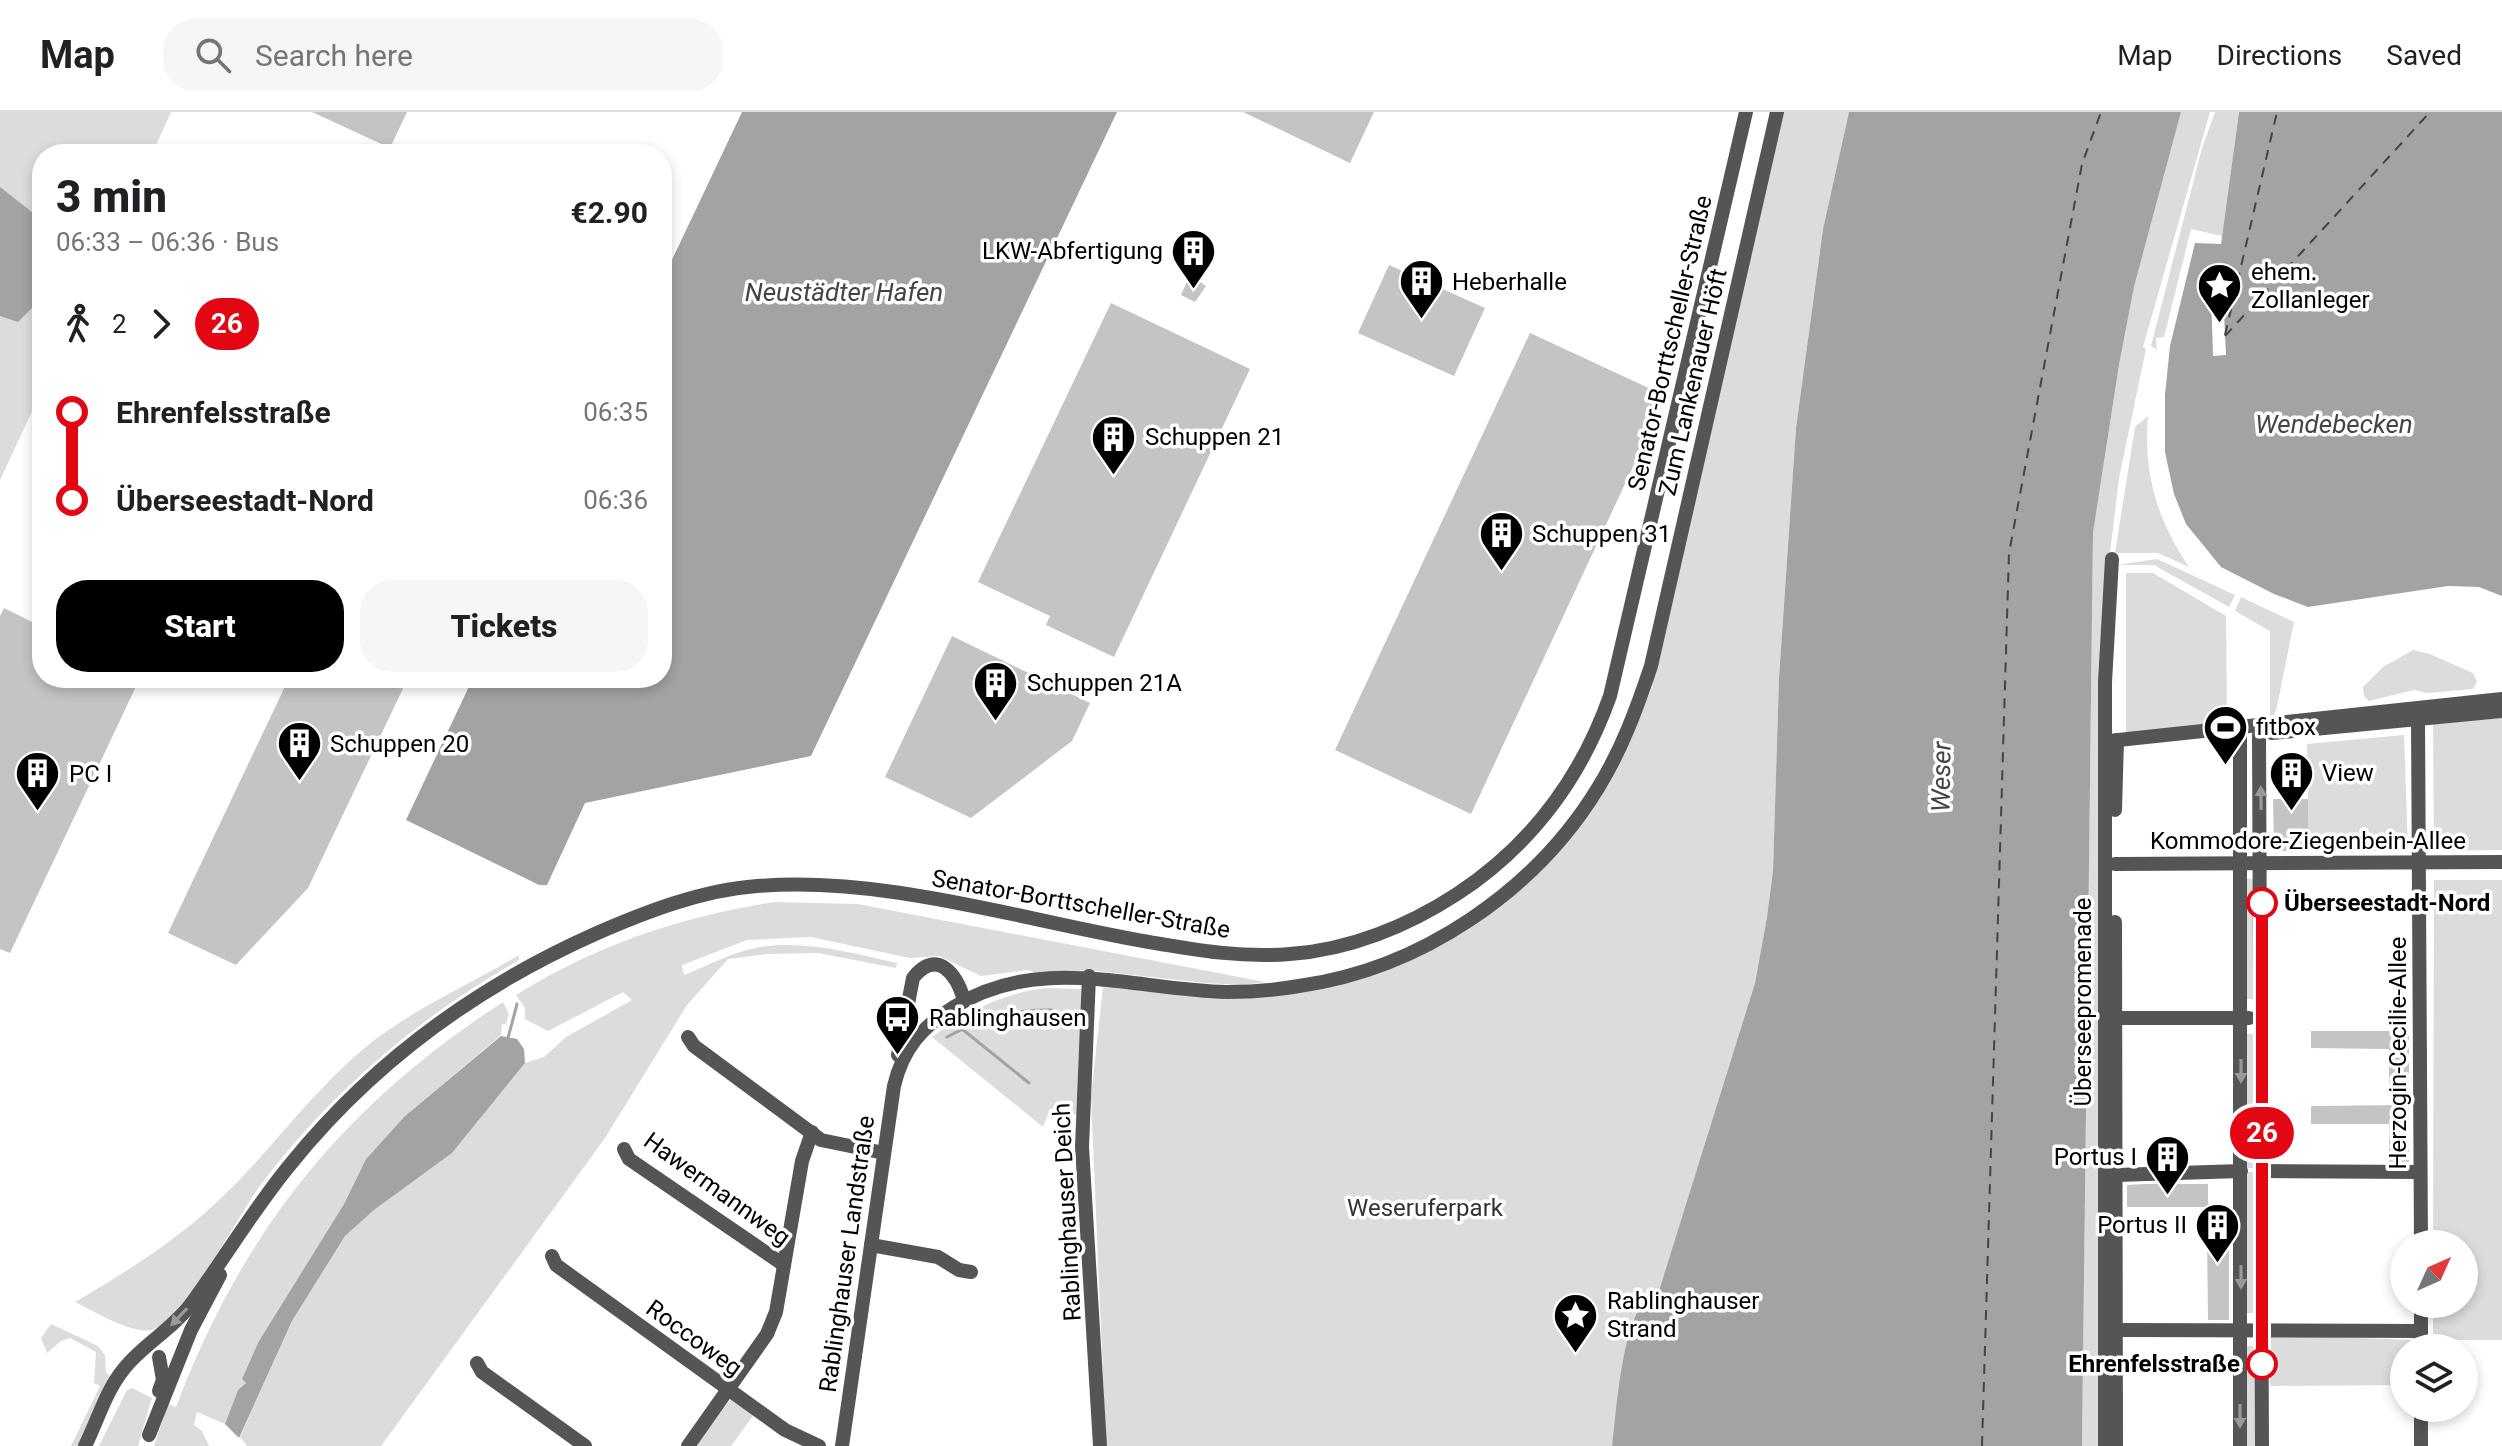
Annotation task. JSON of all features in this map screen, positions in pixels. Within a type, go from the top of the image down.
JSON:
[{"type":"street","name":"Senator-Borttscheller-Straße","points":[[85,1446],[118,1378],[189,1307],[290,1165],[348,1100],[447,1016],[503,980],[555,952],[650,912],[695,898],[752,886],[852,886],[1127,938],[1250,956],[1293,954],[1377,935],[1413,919],[1472,884],[1515,848],[1545,816],[1581,762],[1606,707],[1628,627],[1746,112]]},
{"type":"street","name":"Zum Lankenauer Höft","points":[[913,1040],[930,1023],[964,1000],[1016,982],[1061,975],[1226,992],[1300,986],[1353,973],[1431,943],[1470,920],[1521,881],[1580,816],[1629,730],[1651,666],[1777,112]]},
{"type":"street","name":"Überseepromenade","points":[[2112,559],[2116,1446]]},
{"type":"street","points":[[2113,744],[2502,699]]},
{"type":"street","points":[[2113,744],[2240,737],[2502,711]]},
{"type":"street","name":"Herzogin-Cecilie-Allee","points":[[2418,720],[2421,1230]]},
{"type":"street","points":[[2259,735],[2262,862],[2262,1446]]},
{"type":"street","points":[[2240,737],[2240,1446]]},
{"type":"street","name":"Überseepromenade","points":[[2105,1446],[2113,744]]},
{"type":"street","name":"Kommodore-Ziegenbein-Allee","points":[[2115,864],[2502,862]]},
{"type":"street","name":"Rablinghauser Landstraße","points":[[842,1446],[910,991],[918,972],[927,966],[941,966],[952,971],[964,1000]]},
{"type":"street","name":"Rablinghauser Deich","points":[[1089,976],[1082,1147],[1100,1446]]},
{"type":"street","points":[[2116,1018],[2261,1018]]},
{"type":"street","points":[[688,1037],[694,1046],[821,1140],[884,1153]]},
{"type":"street","name":"Rablinghauser Landstraße","points":[[898,1070],[913,1040]]},
{"type":"street","points":[[688,1446],[767,1334],[776,1312],[802,1161],[812,1132]]},
{"type":"street","name":"Hawermannweg","points":[[624,1149],[629,1159],[784,1265]]},
{"type":"street","points":[[2116,1175],[2241,1171]]},
{"type":"street","points":[[2262,1171],[2420,1172]]},
{"type":"street","name":"Senator-Borttscheller-Straße","points":[[148,1440],[191,1330],[242,1232]]},
{"type":"street","points":[[871,1245],[938,1257],[959,1270],[971,1272]]},
{"type":"street","name":"Roccoweg","points":[[552,1256],[556,1265],[728,1390],[785,1430],[819,1446]]},
{"type":"street","points":[[2116,1330],[2421,1331],[2421,1318]]},
{"type":"street","points":[[145,1349],[159,1357],[177,1346],[191,1330]]},
{"type":"street","name":"Senator-Borttscheller-Straße","points":[[148,1440],[153,1409],[163,1380],[159,1357]]},
{"type":"street","points":[[477,1363],[482,1372],[585,1446]]},
{"type":"street","points":[[2421,1422],[2421,1446]]},
{"type":"green space","points":[[0,112],[171,112],[157,144],[32,144],[32,411],[0,480]]},
{"type":"green space","name":"Weseruferpark","points":[[1783,112],[1849,112],[1823,229],[1796,428],[1779,678],[1773,871],[1755,983],[1659,1292],[1645,1298],[1623,1363],[1612,1446],[1106,1446],[1091,1097],[1103,986],[1226,997],[1428,951],[1460,934],[1525,885],[1613,773],[1651,690]]},
{"type":"green space","points":[[2181,112],[2210,112],[2143,347],[2146,349],[2119,478],[2110,553],[2102,1446],[2082,1446],[2093,533],[2134,287]]},
{"type":"green space","points":[[2215,112],[2239,112],[2222,236],[2191,229],[2164,337],[2156,338],[2157,350],[2151,346],[2202,148]]},
{"type":"green space","points":[[2148,416],[2150,477],[2168,531],[2189,567],[2158,553],[2115,553],[2135,427]]},
{"type":"green space","points":[[2157,559],[2235,595],[2229,607],[2154,565],[2117,565]]},
{"type":"green space","points":[[2126,573],[2153,573],[2226,616],[2227,724],[2126,735]]},
{"type":"green space","points":[[2241,597],[2294,622],[2276,711],[2270,720],[2270,631],[2235,611]]},
{"type":"green space","points":[[2413,650],[2473,673],[2477,682],[2473,689],[2428,693],[2414,690],[2369,701],[2364,696],[2363,687],[2383,667]]},
{"type":"green space","points":[[2502,718],[2502,850],[2434,851],[2433,723]]},
{"type":"green space","points":[[2404,735],[2408,851],[2309,851],[2307,744]]},
{"type":"green space","points":[[2244,879],[2257,879],[2258,999],[2245,999]]},
{"type":"green space","points":[[2434,880],[2502,880],[2502,1340],[2478,1340],[2478,1334],[2433,1334],[2433,1318],[2478,1318],[2478,1230],[2433,1230]]},
{"type":"green space","points":[[775,902],[858,904],[1265,982],[1243,985],[1205,983],[1088,970],[1039,974],[1028,970],[981,976],[939,956],[910,958],[811,937],[747,940],[682,965],[684,975],[746,950],[791,945],[826,948],[897,963],[896,968],[818,953],[728,959],[687,1005],[605,1138],[381,1446],[247,1446],[240,1437],[292,1321],[345,1236],[374,1210],[452,1153],[525,1063],[544,1057],[566,1037],[632,1000],[623,992],[548,1031],[525,1019],[525,1008],[516,995],[577,961],[641,935],[707,915]]},
{"type":"green space","points":[[519,955],[519,960],[458,998],[400,1041],[321,1113],[259,1187],[195,1287],[166,1321],[146,1331],[115,1322],[75,1302],[150,1255],[203,1215],[328,1082],[367,1046],[422,1009]]},
{"type":"green space","points":[[1045,988],[1080,989],[1086,992],[1078,1115],[1050,1109],[1043,1127],[932,1037],[986,1005]]},
{"type":"green space","points":[[503,1002],[509,1014],[506,1024],[502,1024],[501,1035],[405,1116],[366,1159],[344,1204],[259,1341],[244,1388],[238,1390],[225,1424],[197,1412],[194,1425],[202,1431],[209,1446],[154,1446],[168,1404],[176,1407],[203,1343],[233,1284],[267,1228],[305,1177],[347,1129],[394,1084]]},
{"type":"green space","points":[[2245,1034],[2258,1034],[2258,1168],[2245,1168]]},
{"type":"green space","points":[[2245,1172],[2258,1172],[2258,1313],[2245,1313]]},
{"type":"green space","points":[[51,1324],[98,1346],[105,1355],[106,1372],[111,1377],[78,1446],[71,1446],[100,1386],[94,1383],[96,1352],[70,1338],[61,1341],[47,1353],[41,1338]]},
{"type":"green space","points":[[2270,1335],[2390,1339],[2390,1385],[2270,1386]]},
{"type":"green space","points":[[2245,1346],[2258,1346],[2258,1446],[2245,1446]]},
{"type":"green space","points":[[132,1388],[152,1398],[138,1446],[99,1446],[127,1390]]},
{"type":"green space","points":[[731,1399],[755,1413],[731,1446],[694,1446]]},
{"type":"water","name":"Neustädter Hafen","points":[[742,112],[1117,112],[811,756],[585,803],[547,885],[539,885],[406,820],[468,688],[672,688],[672,260]]},
{"type":"water","name":"Weser","points":[[1849,112],[2181,112],[2134,287],[2093,533],[2082,1446],[1612,1446],[1621,1370],[1630,1331],[1644,1301],[1659,1291],[1755,983],[1767,917],[1773,871],[1779,678],[1796,428],[1823,229]]},
{"type":"water","name":"Wendebecken","points":[[2239,112],[2502,112],[2502,596],[2479,587],[2448,586],[2308,607],[2221,567],[2186,524],[2174,494],[2165,452],[2165,395],[2170,346],[2195,243],[2221,244]]},
{"type":"water","points":[[0,187],[32,212],[32,308],[18,322],[0,316]]},
{"type":"water","points":[[501,1036],[517,1039],[524,1049],[525,1063],[452,1153],[374,1210],[345,1236],[292,1321],[239,1438],[225,1424],[238,1390],[246,1383],[242,1379],[259,1341],[344,1204],[366,1159],[405,1116]]},
{"type":"pier","points":[[2211,295],[2223,295],[2226,355],[2213,356]]},
{"type":"building","points":[[312,112],[407,112],[392,144],[381,144]]},
{"type":"building","points":[[1243,112],[1374,112],[1350,163]]},
{"type":"building","name":"Heberhalle","points":[[1389,265],[1485,308],[1454,376],[1358,333]]},
{"type":"building","name":"LKW-Abfertigung","points":[[1190,275],[1206,286],[1195,302],[1181,295]]},
{"type":"building","name":"Schuppen 21","points":[[1111,303],[1250,369],[1114,657],[1046,625],[1050,616],[978,582]]},
{"type":"building","name":"Schuppen 31","points":[[1530,333],[1666,396],[1471,814],[1335,750]]},
{"type":"building","name":"PC I","points":[[4,608],[32,622],[32,688],[135,688],[10,953],[0,949],[0,616]]},
{"type":"building","name":"Schuppen 21A","points":[[952,636],[1090,703],[1072,741],[971,818],[885,777]]},
{"type":"building","name":"Schuppen 20","points":[[284,688],[403,688],[308,888],[236,965],[168,933]]},
{"type":"building","name":"View","points":[[2273,799],[2308,799],[2309,851],[2274,851]]},
{"type":"building","points":[[2311,1031],[2409,1031],[2409,1084],[2389,1084],[2389,1049],[2311,1048]]},
{"type":"building","points":[[2409,1105],[2409,1162],[2389,1162],[2389,1124],[2311,1124],[2311,1106]]},
{"type":"building","name":"Portus I","points":[[2208,1184],[2208,1207],[2127,1207],[2127,1185]]},
{"type":"building","name":"Portus II","points":[[2207,1232],[2229,1232],[2229,1320],[2208,1320]]},
{"type":"waterway","points":[[508,1038],[517,1004]]},
{"type":"waterway","points":[[947,1037],[998,1016],[1052,1010]]},
{"type":"waterway","points":[[962,1029],[1029,1083]]},
{"type":"ferry route","points":[[1982,1446],[2009,553],[2082,164],[2101,112]]},
{"type":"ferry route","points":[[2225,335],[2277,112]]},
{"type":"ferry route","points":[[2225,336],[2430,112]]},
{"type":"bus line","name":"26","points":[[2262,903],[2262,1364]]},
{"type":"place","name":"LKW-Abfertigung","points":[[1194,290]]},
{"type":"place","name":"Heberhalle","points":[[1421,321]]},
{"type":"place","name":"ehem. Zollanleger","points":[[2220,325]]},
{"type":"place","name":"Schuppen 21","points":[[1114,476]]},
{"type":"place","name":"Schuppen 31","points":[[1501,573]]},
{"type":"place","name":"Schuppen 21A","points":[[996,722]]},
{"type":"place","name":"fitbox","points":[[2225,766]]},
{"type":"place","name":"Schuppen 20","points":[[299,783]]},
{"type":"place","name":"View","points":[[2291,812]]},
{"type":"place","name":"PC I","points":[[38,813]]},
{"type":"place","name":"Überseestadt-Nord","points":[[2262,903]]},
{"type":"place","name":"Rablinghausen","points":[[898,1057]]},
{"type":"place","name":"Portus I","points":[[2168,1196]]},
{"type":"place","name":"Portus II","points":[[2218,1264]]},
{"type":"place","name":"Rablinghauser Strand","points":[[1576,1354]]},
{"type":"place","name":"Ehrenfelsstraße","points":[[2262,1364]]}]
